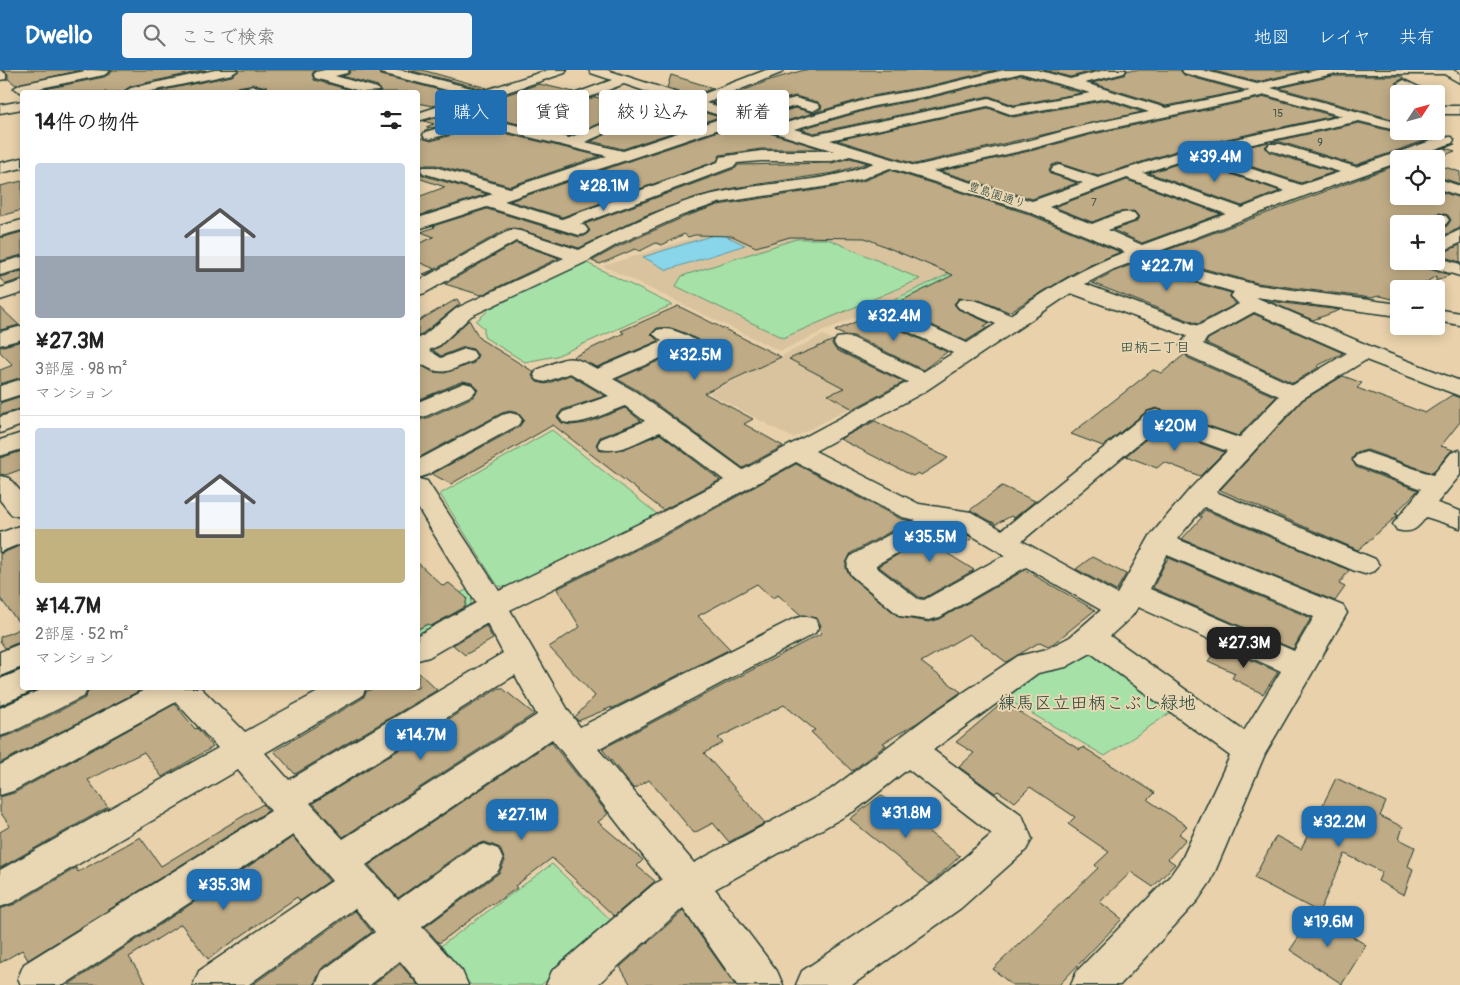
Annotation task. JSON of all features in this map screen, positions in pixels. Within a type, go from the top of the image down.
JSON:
[{"type":"main road","points":[[166,70],[180,82],[194,89],[201,90]]},
{"type":"main road","points":[[132,88],[180,82],[226,70]]},
{"type":"main road","points":[[343,70],[320,75],[378,89],[416,78]]},
{"type":"main road","points":[[385,70],[463,90]]},
{"type":"main road","points":[[707,97],[776,70]]},
{"type":"main road","points":[[789,127],[889,99],[929,92],[1022,70],[1108,94],[1166,113]]},
{"type":"main road","points":[[1068,84],[1120,70]]},
{"type":"main road","points":[[918,170],[1051,140],[1086,129],[1225,100],[1334,70],[1443,70],[1460,79]]},
{"type":"main road","points":[[4,78],[104,71]]},
{"type":"main road","points":[[498,90],[572,71]]},
{"type":"main road","name":"豊島園通り","points":[[572,71],[621,80],[652,90]]},
{"type":"main road","points":[[28,90],[22,88],[56,75],[85,89]]},
{"type":"main road","points":[[1186,75],[1207,75],[1390,124]]},
{"type":"main road","points":[[990,77],[1012,84]]},
{"type":"main road","points":[[505,88],[535,95],[561,111],[621,80]]},
{"type":"main road","points":[[958,85],[977,91]]},
{"type":"main road","points":[[929,92],[968,107]]},
{"type":"main road","points":[[1201,92],[1225,100]]},
{"type":"main road","points":[[815,139],[989,102],[1013,111],[1108,94]]},
{"type":"main road","points":[[889,99],[928,116]]},
{"type":"main road","points":[[789,104],[795,102],[813,107]]},
{"type":"main road","points":[[0,109],[20,105]]},
{"type":"main road","points":[[420,116],[435,110]]},
{"type":"main road","points":[[1033,207],[1127,173],[1190,153],[1210,141],[1233,144],[1357,115],[1390,111]]},
{"type":"main road","points":[[0,117],[15,122]]},
{"type":"main road","points":[[1324,124],[1352,132]]},
{"type":"main road","points":[[420,223],[717,125]]},
{"type":"main road","points":[[507,127],[626,156]]},
{"type":"main road","points":[[569,143],[599,130]]},
{"type":"main road","name":"豊島園通り","points":[[789,132],[1033,207],[1092,230],[1200,277],[1239,288],[1390,309]]},
{"type":"main road","points":[[1030,132],[1051,140]]},
{"type":"main road","points":[[430,135],[435,133]]},
{"type":"main road","points":[[1419,150],[1451,138]]},
{"type":"main road","points":[[1210,141],[1322,183]]},
{"type":"main road","points":[[1389,143],[1413,150]]},
{"type":"main road","points":[[662,144],[695,148]]},
{"type":"main road","points":[[1275,147],[1358,172]]},
{"type":"main road","points":[[710,152],[740,173]]},
{"type":"main road","points":[[420,345],[442,333],[464,312],[581,257],[612,240],[715,198],[740,173],[762,156],[832,156],[858,152]]},
{"type":"main road","points":[[1190,153],[1301,191]]},
{"type":"main road","points":[[1136,154],[1160,163]]},
{"type":"main road","points":[[420,647],[493,606],[665,522],[924,381],[1069,285],[1140,251],[1322,183],[1390,161]]},
{"type":"main road","points":[[562,225],[740,173],[830,181],[862,174],[891,162]]},
{"type":"main road","points":[[1378,165],[1390,168]]},
{"type":"main road","points":[[429,170],[512,194]]},
{"type":"main road","points":[[1059,170],[1098,183]]},
{"type":"main road","points":[[1127,173],[1241,213]]},
{"type":"main road","points":[[1445,186],[1460,191]]},
{"type":"main road","points":[[489,202],[612,240]]},
{"type":"main road","points":[[694,205],[720,217]]},
{"type":"main road","points":[[420,214],[435,219]]},
{"type":"main road","points":[[1092,230],[1128,217]]},
{"type":"main road","points":[[0,231],[20,226]]},
{"type":"main road","points":[[1445,227],[1460,234]]},
{"type":"main road","points":[[1445,243],[1460,234]]},
{"type":"main road","points":[[420,289],[514,235],[581,257]]},
{"type":"main road","points":[[0,269],[20,264]]},
{"type":"main road","points":[[1445,266],[1460,270]]},
{"type":"main road","points":[[1069,285],[1200,334]]},
{"type":"main road","points":[[0,294],[20,288]]},
{"type":"main road","points":[[1239,288],[1241,296],[1253,304],[1364,352],[1460,389]]},
{"type":"main road","points":[[966,304],[1012,323]]},
{"type":"main road","points":[[1253,304],[1200,334],[1191,345],[1197,351],[1294,394]]},
{"type":"main road","points":[[881,311],[969,352]]},
{"type":"main road","points":[[1445,317],[1460,319]]},
{"type":"main road","points":[[420,323],[442,333]]},
{"type":"main road","points":[[658,331],[703,354]]},
{"type":"main road","points":[[0,339],[20,333]]},
{"type":"main road","points":[[596,378],[679,342]]},
{"type":"main road","points":[[846,343],[924,381]]},
{"type":"main road","points":[[567,985],[668,896],[843,800],[942,724],[1029,664],[1055,659],[1081,645],[1127,601],[1160,542],[1200,495],[1294,394],[1364,352]]},
{"type":"main road","points":[[420,354],[438,366],[465,356]]},
{"type":"main road","points":[[545,375],[571,364],[628,397],[741,480]]},
{"type":"main road","points":[[0,394],[18,381]]},
{"type":"main road","points":[[420,411],[464,390]]},
{"type":"main road","points":[[571,417],[628,397]]},
{"type":"main road","points":[[943,516],[862,561],[862,570],[911,609],[929,610],[1015,549],[1156,417],[1243,448]]},
{"type":"main road","points":[[0,426],[20,418]]},
{"type":"main road","points":[[420,469],[510,420]]},
{"type":"main road","points":[[610,444],[663,422]]},
{"type":"main road","points":[[0,449],[20,441]]},
{"type":"main road","points":[[795,451],[912,510],[961,518],[1015,549],[1127,601],[1300,666]]},
{"type":"main road","points":[[1422,505],[1460,458]]},
{"type":"main road","points":[[1366,460],[1422,505],[1460,520]]},
{"type":"main road","points":[[20,474],[0,483],[20,507]]},
{"type":"main road","points":[[1200,495],[1365,564]]},
{"type":"main road","points":[[423,507],[493,606],[565,732],[688,884],[760,984]]},
{"type":"main road","points":[[0,543],[20,535]]},
{"type":"main road","points":[[1092,985],[1184,888],[1197,869],[1249,752],[1332,613],[1160,542]]},
{"type":"main road","points":[[214,985],[348,873],[565,732],[804,626]]},
{"type":"main road","points":[[1090,637],[1249,752]]},
{"type":"main road","points":[[0,665],[20,655]]},
{"type":"main road","points":[[39,978],[290,807],[522,656]]},
{"type":"main road","points":[[0,693],[20,683]]},
{"type":"main road","points":[[0,723],[68,690]]},
{"type":"main road","points":[[0,781],[171,690]]},
{"type":"main road","points":[[184,690],[242,751],[447,985]]},
{"type":"main road","points":[[0,890],[347,690]]},
{"type":"main road","points":[[818,985],[947,896],[1012,838],[1009,826],[908,750]]},
{"type":"main road","points":[[337,985],[398,930],[484,860]]},
{"type":"shaded area","points":[[907,171],[921,176],[899,182],[962,268],[780,351],[603,266]]},
{"type":"shaded area","points":[[823,335],[909,377],[793,438],[709,393]]},
{"type":"green space","points":[[796,239],[828,239],[920,279],[783,338],[676,286],[682,276]]},
{"type":"green space","points":[[583,261],[672,305],[556,356],[525,362],[484,337],[484,328],[476,321],[488,311],[485,307]]},
{"type":"green space","points":[[951,273],[955,275],[933,286],[956,303],[917,323],[882,305]]},
{"type":"green space","points":[[552,430],[657,514],[510,587],[498,586],[440,494]]},
{"type":"green space","points":[[466,590],[472,597],[470,607],[420,634],[420,628],[465,604],[460,593]]},
{"type":"green space","name":"練馬区立田柄こぶし緑地","points":[[1092,654],[1107,657],[1176,709],[1105,756],[1005,698],[1039,672],[1062,668]]},
{"type":"green space","points":[[552,864],[615,924],[541,985],[471,985],[438,948]]},
{"type":"water","points":[[720,233],[745,245],[667,270],[643,257]]},
{"type":"building","points":[[3,70],[81,70],[16,85],[8,79],[8,74]]},
{"type":"building","points":[[112,70],[206,70],[131,86],[125,90],[40,90],[104,77],[111,73]]},
{"type":"building","points":[[240,70],[315,70],[312,74],[314,80],[351,90],[269,90],[267,87],[254,84],[237,87],[235,90],[164,90],[232,76]]},
{"type":"building","points":[[351,70],[377,70],[381,75],[440,90],[435,90],[435,105],[432,106],[420,103],[420,90],[379,90],[378,86],[342,76],[349,74]]},
{"type":"building","points":[[408,70],[422,70],[487,88],[483,89]]},
{"type":"building","points":[[804,70],[996,70],[929,86],[872,96],[815,113],[822,106],[818,102],[795,96],[789,98],[789,90],[745,90]]},
{"type":"building","points":[[1044,70],[1097,70],[1070,77]]},
{"type":"building","points":[[1128,70],[1180,70],[1184,75],[1242,91],[1166,106],[1092,83],[1124,75]]},
{"type":"building","points":[[1210,70],[1308,70],[1257,82]]},
{"type":"building","points":[[671,75],[713,88],[707,90],[674,90],[667,88]]},
{"type":"building","points":[[1021,75],[1082,93],[1014,105],[989,96],[814,133],[801,129],[874,108],[929,98]]},
{"type":"building","points":[[1333,76],[1400,76],[1404,78],[1395,83],[1397,85],[1390,85],[1390,119],[1279,88]]},
{"type":"building","points":[[539,84],[565,90],[521,90]]},
{"type":"building","points":[[517,91],[517,124],[507,121],[507,95]]},
{"type":"building","points":[[595,97],[599,98],[599,123],[589,128],[589,99]]},
{"type":"building","points":[[1266,97],[1334,116],[1185,148],[1098,176],[1058,163],[1052,165],[1049,169],[1051,174],[1077,183],[1032,199],[940,171],[1034,150],[1089,135]]},
{"type":"building","points":[[1107,100],[1142,112],[915,164],[837,140],[988,108],[1013,117]]},
{"type":"building","points":[[795,108],[814,113],[789,120],[789,110]]},
{"type":"building","points":[[707,113],[717,116],[707,121]]},
{"type":"building","points":[[435,118],[435,127],[426,127],[434,124],[424,121]]},
{"type":"building","points":[[1359,123],[1390,131],[1390,140],[1426,140],[1398,150],[1390,150],[1390,153],[1356,165],[1281,142],[1271,142]]},
{"type":"building","points":[[717,132],[717,135],[776,135],[822,149],[761,149],[720,155],[717,161],[562,217],[510,201]]},
{"type":"building","points":[[507,134],[600,156],[510,186],[436,165],[423,165],[420,168],[420,139],[423,138],[431,141],[452,135]]},
{"type":"building","points":[[605,135],[665,135],[623,149],[591,141]]},
{"type":"building","points":[[1269,142],[1265,147],[1269,152],[1334,172],[1301,183],[1214,154]]},
{"type":"building","points":[[1455,144],[1445,148],[1455,151],[1445,155],[1445,150],[1439,150]]},
{"type":"building","points":[[850,158],[868,163],[834,173],[733,188],[696,197],[644,216],[579,248],[514,228],[507,229],[425,275],[423,274],[435,269],[420,263],[420,243],[434,237],[421,232],[435,227],[433,226],[487,209],[579,237],[585,236],[590,231],[585,224],[736,168],[738,165],[832,163]]},
{"type":"building","points":[[1190,160],[1280,191],[1242,206],[1149,173]]},
{"type":"building","points":[[1390,167],[1390,205],[1445,205],[1445,193],[1460,198],[1460,228],[1445,235],[1445,227],[1451,220],[1448,215],[1440,213],[1434,215],[1390,215],[1390,270],[1432,270],[1450,275],[1438,280],[1436,280],[1436,276],[1430,280],[1390,280],[1390,299],[1379,296],[1371,298],[1257,283],[1194,266],[1162,252]]},
{"type":"building","points":[[1445,167],[1460,172],[1460,184],[1445,179]]},
{"type":"building","points":[[890,170],[1026,213],[1120,252],[1079,270],[1009,312],[979,300],[959,298],[954,304],[958,309],[989,323],[984,326],[987,328],[966,341],[891,306],[953,275],[865,238],[790,237],[756,247],[732,236],[695,235],[688,237],[684,234],[662,245],[656,243],[640,251],[635,249],[600,264],[592,261],[619,246],[684,217],[718,205],[829,188],[863,181]]},
{"type":"building","points":[[420,171],[422,175],[487,194],[420,215],[420,196],[445,187],[420,179]]},
{"type":"building","points":[[1127,180],[1221,214],[1142,243],[1113,230],[1136,222],[1139,217],[1134,211],[1118,212],[1092,222],[1054,207]]},
{"type":"building","points":[[20,181],[20,211],[0,216],[0,186]]},
{"type":"building","points":[[20,233],[20,256],[0,261],[0,238]]},
{"type":"building","points":[[516,243],[559,258],[481,295],[445,284]]},
{"type":"building","points":[[1460,245],[1460,262],[1445,257],[1445,252]]},
{"type":"building","points":[[1141,261],[1178,278],[1231,293],[1230,297],[1236,304],[1198,324],[1092,283],[1115,271]]},
{"type":"building","points":[[20,272],[20,280],[6,284],[0,277]]},
{"type":"building","points":[[457,299],[460,304],[420,335],[420,320]]},
{"type":"building","points":[[1268,301],[1340,310],[1313,320]]},
{"type":"building","points":[[678,306],[781,357],[704,393],[753,419],[744,424],[783,446],[743,468],[637,390],[617,379],[679,352],[694,361],[703,363],[713,360],[716,355],[713,348],[685,333],[671,328],[657,328],[651,334],[658,341],[597,367],[573,357],[624,333],[621,331]]},
{"type":"building","points":[[0,307],[19,325],[0,330]]},
{"type":"building","points":[[1254,314],[1343,353],[1317,366],[1319,367],[1293,383],[1206,343],[1208,339]]},
{"type":"building","points":[[871,315],[947,352],[923,370],[854,336],[844,335],[835,331]]},
{"type":"building","points":[[469,320],[480,339],[534,372],[532,376],[537,382],[546,384],[570,375],[605,396],[562,410],[557,417],[562,423],[571,425],[587,423],[625,408],[641,421],[600,437],[596,445],[601,451],[624,449],[660,434],[720,480],[663,510],[553,425],[451,484],[432,474],[519,427],[524,420],[518,413],[510,411],[502,413],[420,457],[420,420],[473,397],[478,390],[472,383],[463,381],[420,399],[420,365],[433,372],[445,373],[474,363],[478,355],[473,349],[464,347],[441,356],[433,350],[441,346]]},
{"type":"building","points":[[834,340],[832,344],[836,350],[904,382],[853,409],[828,395],[844,388],[789,359]]},
{"type":"building","points":[[20,342],[20,378],[0,384],[0,370],[13,365],[0,352],[0,347]]},
{"type":"building","points":[[1185,354],[1188,358],[1276,397],[1238,436],[1156,408],[1147,411],[1103,446],[1071,434],[1153,370],[1162,373]]},
{"type":"building","points":[[1343,376],[1362,383],[1357,388],[1425,413],[1452,395],[1460,398],[1460,422],[1441,446],[1453,450],[1432,473],[1367,450],[1356,453],[1352,459],[1356,467],[1418,490],[1395,514],[1398,515],[1358,550],[1220,490],[1303,400]]},
{"type":"building","points":[[20,397],[20,409],[0,415],[0,403]]},
{"type":"building","points":[[875,421],[948,458],[921,475],[918,473],[913,476],[840,439]]},
{"type":"building","points":[[1159,428],[1224,452],[1200,476],[1164,462],[1157,468],[1126,456]]},
{"type":"building","points":[[20,452],[20,470],[6,475],[0,474],[0,458]]},
{"type":"building","points":[[796,464],[901,519],[910,521],[851,553],[846,563],[846,569],[851,577],[899,617],[929,622],[940,619],[1025,570],[1095,610],[1054,643],[1048,646],[1040,642],[1006,662],[969,634],[921,662],[961,692],[917,723],[883,743],[886,745],[852,771],[811,732],[815,730],[784,705],[718,738],[723,743],[704,753],[765,823],[729,842],[713,823],[694,833],[649,780],[634,789],[602,749],[822,633],[819,630],[821,625],[817,618],[801,615],[778,595],[772,598],[757,584],[698,616],[730,649],[611,709],[612,707],[578,721],[575,717],[595,696],[549,647],[580,627],[557,589],[676,530]]},
{"type":"building","points":[[1002,486],[1035,501],[1014,518],[1011,516],[996,524],[970,510]]},
{"type":"building","points":[[1205,510],[1349,570],[1339,584],[1345,587],[1335,601],[1182,539],[1202,517],[1199,516]]},
{"type":"building","points":[[948,526],[973,538],[947,553],[974,570],[924,598],[919,597],[878,566]]},
{"type":"building","points":[[20,546],[20,624],[0,598],[0,554]]},
{"type":"building","points":[[1092,557],[1126,574],[1116,591],[1076,569]]},
{"type":"building","points":[[1169,558],[1311,618],[1293,649],[1153,588]]},
{"type":"building","points":[[420,565],[443,586],[449,583],[467,598],[465,607],[431,626],[428,624],[420,628]]},
{"type":"building","points":[[486,626],[493,639],[465,655],[453,645]]},
{"type":"building","points":[[20,629],[20,642],[5,648],[0,641],[0,637]]},
{"type":"building","points":[[1220,646],[1278,672],[1263,694],[1232,678],[1235,673],[1208,661]]},
{"type":"building","points":[[420,674],[437,690],[295,774],[274,751],[363,698],[366,692],[370,690],[420,690]]},
{"type":"building","points":[[499,688],[502,688],[534,714],[343,837],[313,803]]},
{"type":"building","points":[[89,690],[141,690],[0,763],[0,738],[13,734],[85,698]]},
{"type":"building","points":[[175,704],[195,729],[197,728],[213,747],[162,777],[144,752],[88,780],[108,807],[0,868],[0,832],[10,826],[0,812],[0,797],[14,793]]},
{"type":"building","points":[[1001,704],[1007,704],[1080,750],[1083,747],[1155,793],[1148,800],[1187,826],[1179,834],[1186,839],[1168,859],[1175,864],[1153,887],[1131,872],[1100,902],[1122,919],[1059,985],[1012,985],[993,969],[1098,868],[1095,865],[1109,852],[1068,824],[1075,817],[1030,787],[1015,802],[998,791],[995,793],[959,767],[974,753],[956,742]]},
{"type":"building","points":[[551,742],[608,814],[598,822],[643,860],[637,866],[655,881],[614,916],[552,858],[515,886],[517,888],[493,903],[439,943],[425,927],[499,873],[505,861],[500,848],[485,842],[469,847],[398,898],[369,865]]},
{"type":"building","points":[[1336,778],[1386,802],[1380,816],[1403,827],[1399,839],[1415,847],[1408,866],[1413,869],[1404,895],[1378,881],[1382,872],[1345,854],[1319,912],[1254,878],[1276,836],[1301,849]]},
{"type":"building","points":[[881,795],[960,856],[930,884],[850,819]]},
{"type":"building","points":[[263,804],[268,811],[28,960],[22,950],[0,963],[0,909],[15,904],[76,868],[78,872],[140,837],[161,866]]},
{"type":"building","points":[[293,837],[329,881],[300,901],[297,897],[208,959],[181,924],[129,957],[147,985],[68,985]]},
{"type":"building","points":[[355,911],[372,932],[321,969],[314,985],[252,985]]},
{"type":"building","points":[[683,911],[735,985],[631,985],[620,967]]},
{"type":"building","points":[[1315,913],[1366,945],[1342,984],[1290,950]]},
{"type":"building","points":[[400,964],[418,985],[373,985]]},
{"type":"district","name":"田柄二丁目","points":[[1155,347]]}]
